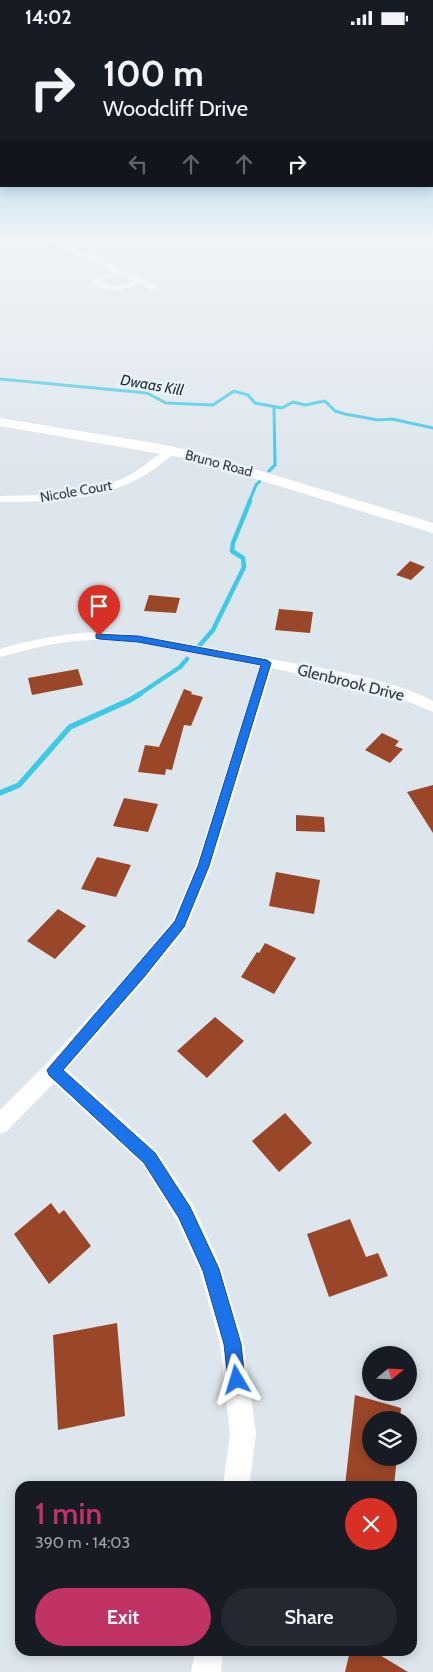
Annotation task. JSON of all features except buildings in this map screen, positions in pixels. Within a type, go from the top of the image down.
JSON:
[{"type":"street","name":"Bruno Road","points":[[0,422],[172,451],[237,467],[433,528]]},
{"type":"street","name":"Nicole Court","points":[[0,499],[28,499],[76,493],[124,481],[172,451]]},
{"type":"street","name":"Glenbrook Drive","points":[[0,653],[19,647],[99,636],[138,639],[316,672],[384,688],[425,702],[433,707]]},
{"type":"street","points":[[0,1124],[54,1070],[140,973],[180,924],[204,866],[267,663]]},
{"type":"street","points":[[54,1070],[150,1158],[184,1213],[211,1269],[232,1344],[243,1434],[237,1481]]},
{"type":"street","points":[[206,1672],[209,1656]]},
{"type":"waterway","name":"Dwaas Kill","points":[[0,379],[147,393],[166,403],[213,405],[234,391],[248,395],[255,403],[282,408],[293,402],[305,405],[325,401],[335,411],[345,414],[378,420],[392,419],[433,428]]},
{"type":"waterway","points":[[269,471],[275,465],[274,407]]},
{"type":"waterway","points":[[249,502],[256,485],[260,481]]},
{"type":"waterway","points":[[199,646],[213,630],[244,567],[243,558],[232,551],[233,543],[250,501]]},
{"type":"waterway","points":[[138,695],[180,667],[187,659]]},
{"type":"waterway","points":[[0,793],[19,785],[70,727],[140,694]]},
{"type":"route","points":[[99,636],[138,639],[267,663],[204,866],[180,924],[140,973],[54,1070],[150,1158],[184,1213],[211,1269],[232,1344],[237,1380]]}]
